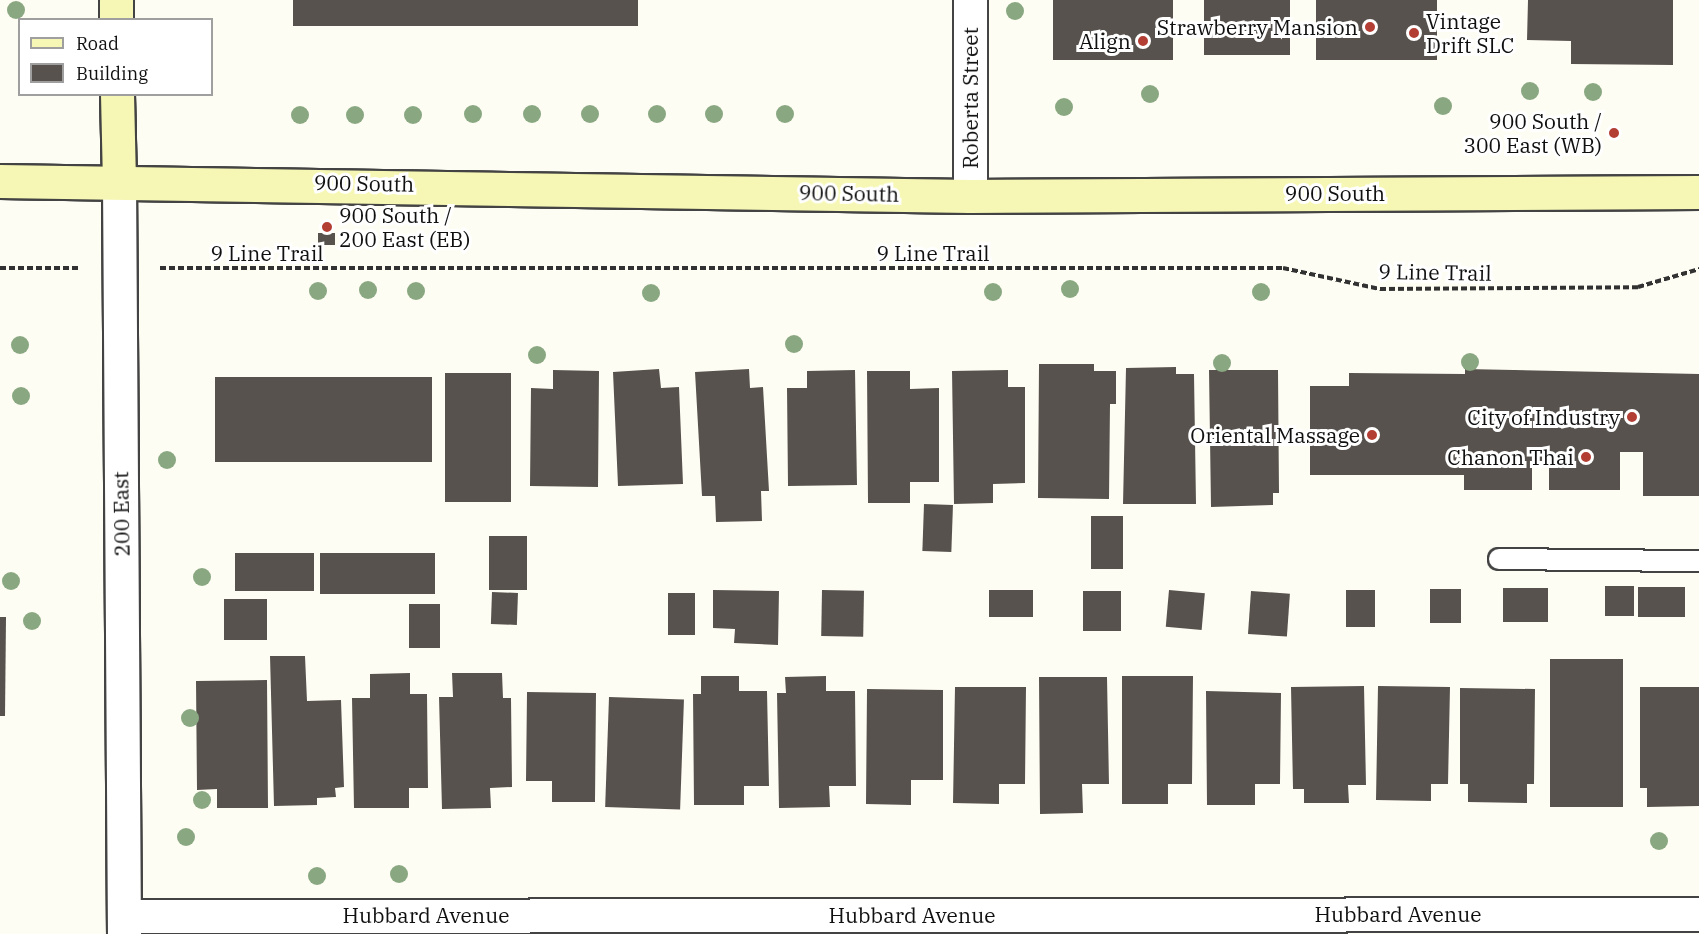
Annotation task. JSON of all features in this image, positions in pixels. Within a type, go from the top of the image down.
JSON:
[{"type":"street","points":[[116,0],[117,18]]},
{"type":"street","name":"Roberta Street","points":[[970,0],[970,195]]},
{"type":"street","name":"200 East","points":[[117,96],[124,925]]},
{"type":"street","name":"900 South","points":[[0,181],[970,195],[1699,192]]},
{"type":"street","name":"Hubbard Avenue","points":[[124,925],[1699,914]]},
{"type":"lane","points":[[1498,559],[1699,561]]},
{"type":"path","points":[[0,268],[71,268]]},
{"type":"path","name":"9 Line Trail","points":[[162,268],[1282,268],[1380,289],[1638,287],[1699,269]]},
{"type":"building","points":[[293,0],[638,0],[638,26],[293,26]]},
{"type":"building","points":[[1053,0],[1173,0],[1173,60],[1053,60]]},
{"type":"building","points":[[1204,0],[1290,0],[1290,55],[1204,55]]},
{"type":"building","points":[[1316,0],[1437,0],[1437,60],[1316,60]]},
{"type":"building","points":[[1528,0],[1673,0],[1673,65],[1571,64],[1571,41],[1527,40]]},
{"type":"building","points":[[318,233],[335,233],[335,245],[318,245]]},
{"type":"building","points":[[1039,364],[1094,364],[1094,371],[1116,371],[1116,404],[1110,404],[1109,499],[1038,498]]},
{"type":"building","points":[[1176,367],[1176,374],[1194,374],[1196,504],[1123,504],[1126,368]]},
{"type":"building","points":[[659,369],[661,388],[679,387],[683,484],[618,486],[613,372]]},
{"type":"building","points":[[749,369],[750,388],[763,387],[769,491],[761,491],[762,521],[716,522],[715,496],[702,496],[695,372]]},
{"type":"building","points":[[1465,369],[1699,374],[1699,496],[1643,496],[1643,452],[1620,452],[1620,490],[1549,490],[1549,463],[1532,463],[1532,490],[1464,490],[1464,475],[1310,475],[1310,386],[1349,386],[1349,373],[1465,374]]},
{"type":"building","points":[[553,370],[599,371],[598,487],[530,486],[531,388],[553,389]]},
{"type":"building","points":[[855,370],[857,485],[788,486],[787,388],[807,388],[807,371]]},
{"type":"building","points":[[1008,370],[1008,387],[1025,387],[1025,483],[993,484],[993,503],[954,504],[952,371]]},
{"type":"building","points":[[1209,370],[1278,370],[1279,493],[1273,493],[1273,505],[1211,507]]},
{"type":"building","points":[[867,371],[910,371],[910,389],[939,388],[939,482],[910,482],[910,503],[868,503]]},
{"type":"building","points":[[445,373],[511,373],[511,502],[445,502]]},
{"type":"building","points":[[215,377],[432,377],[432,462],[215,462]]},
{"type":"building","points":[[924,504],[953,505],[951,552],[922,551]]},
{"type":"building","points":[[1091,516],[1123,516],[1123,569],[1091,569]]},
{"type":"building","points":[[489,536],[527,536],[527,590],[489,590]]},
{"type":"building","points":[[235,553],[314,553],[314,591],[235,591]]},
{"type":"building","points":[[320,553],[435,553],[435,594],[320,594]]},
{"type":"building","points":[[1605,586],[1634,586],[1634,616],[1605,616]]},
{"type":"building","points":[[1638,587],[1685,587],[1685,617],[1638,617]]},
{"type":"building","points":[[1503,588],[1548,588],[1548,622],[1503,622]]},
{"type":"building","points":[[1430,589],[1461,589],[1461,623],[1430,623]]},
{"type":"building","points":[[713,590],[779,591],[778,645],[734,643],[735,629],[713,628]]},
{"type":"building","points":[[822,590],[864,591],[863,637],[821,636]]},
{"type":"building","points":[[989,590],[1033,590],[1033,617],[989,617]]},
{"type":"building","points":[[1169,590],[1205,593],[1202,630],[1166,627]]},
{"type":"building","points":[[1346,590],[1375,590],[1375,627],[1346,627]]},
{"type":"building","points":[[1083,591],[1121,591],[1121,631],[1083,631]]},
{"type":"building","points":[[1251,591],[1290,594],[1287,637],[1248,634]]},
{"type":"building","points":[[492,592],[518,593],[517,625],[491,624]]},
{"type":"building","points":[[668,593],[695,593],[695,635],[668,635]]},
{"type":"building","points":[[224,599],[267,599],[267,640],[224,640]]},
{"type":"building","points":[[409,604],[440,604],[440,648],[409,648]]},
{"type":"building","points":[[0,617],[6,617],[5,716],[0,716]]},
{"type":"building","points":[[270,656],[305,656],[307,701],[341,700],[344,787],[335,788],[336,797],[317,798],[317,805],[274,806]]},
{"type":"building","points":[[1550,659],[1623,659],[1623,807],[1550,807]]},
{"type":"building","points":[[410,673],[410,694],[427,694],[428,788],[409,788],[409,808],[354,808],[352,698],[370,698],[370,674]]},
{"type":"building","points":[[452,673],[502,673],[503,698],[511,698],[512,787],[490,788],[491,808],[442,809],[439,697],[453,697]]},
{"type":"building","points":[[701,676],[739,676],[739,691],[767,691],[769,786],[744,786],[744,805],[694,805],[693,694],[701,694]]},
{"type":"building","points":[[826,676],[826,691],[855,691],[856,786],[829,786],[830,807],[779,808],[777,693],[786,693],[785,677]]},
{"type":"building","points":[[1122,676],[1193,676],[1192,784],[1168,784],[1168,804],[1122,804]]},
{"type":"building","points":[[1039,677],[1107,677],[1109,784],[1082,784],[1083,813],[1040,814]]},
{"type":"building","points":[[267,680],[268,808],[217,808],[217,789],[197,790],[196,681]]},
{"type":"building","points":[[1364,686],[1366,785],[1348,785],[1349,803],[1304,803],[1304,789],[1293,789],[1291,687]]},
{"type":"building","points":[[1378,686],[1450,687],[1448,784],[1431,784],[1431,801],[1376,800]]},
{"type":"building","points":[[955,687],[1026,687],[1025,784],[999,784],[999,804],[953,803]]},
{"type":"building","points":[[1640,687],[1699,687],[1699,806],[1647,807],[1647,788],[1640,788]]},
{"type":"building","points":[[1460,688],[1535,689],[1534,784],[1527,784],[1527,803],[1468,802],[1468,784],[1460,784]]},
{"type":"building","points":[[867,689],[943,690],[943,780],[911,780],[911,805],[866,804]]},
{"type":"building","points":[[1206,691],[1281,693],[1280,784],[1255,784],[1255,805],[1207,805]]},
{"type":"building","points":[[527,692],[596,693],[595,802],[552,802],[552,781],[526,781]]},
{"type":"building","points":[[609,697],[684,700],[680,810],[605,807]]},
{"type":"place","name":"Strawberry Mansion","points":[[1370,27]]},
{"type":"place","name":"Vintage Drift SLC","points":[[1414,33]]},
{"type":"place","name":"Align","points":[[1143,41]]},
{"type":"place","name":"900 South / 300 East (WB)","points":[[1614,133]]},
{"type":"place","name":"900 South / 200 East (EB)","points":[[327,227]]},
{"type":"place","name":"City of Industry","points":[[1632,417]]},
{"type":"place","name":"Oriental Massage","points":[[1372,435]]},
{"type":"place","name":"Chanon Thai","points":[[1586,457]]}]
